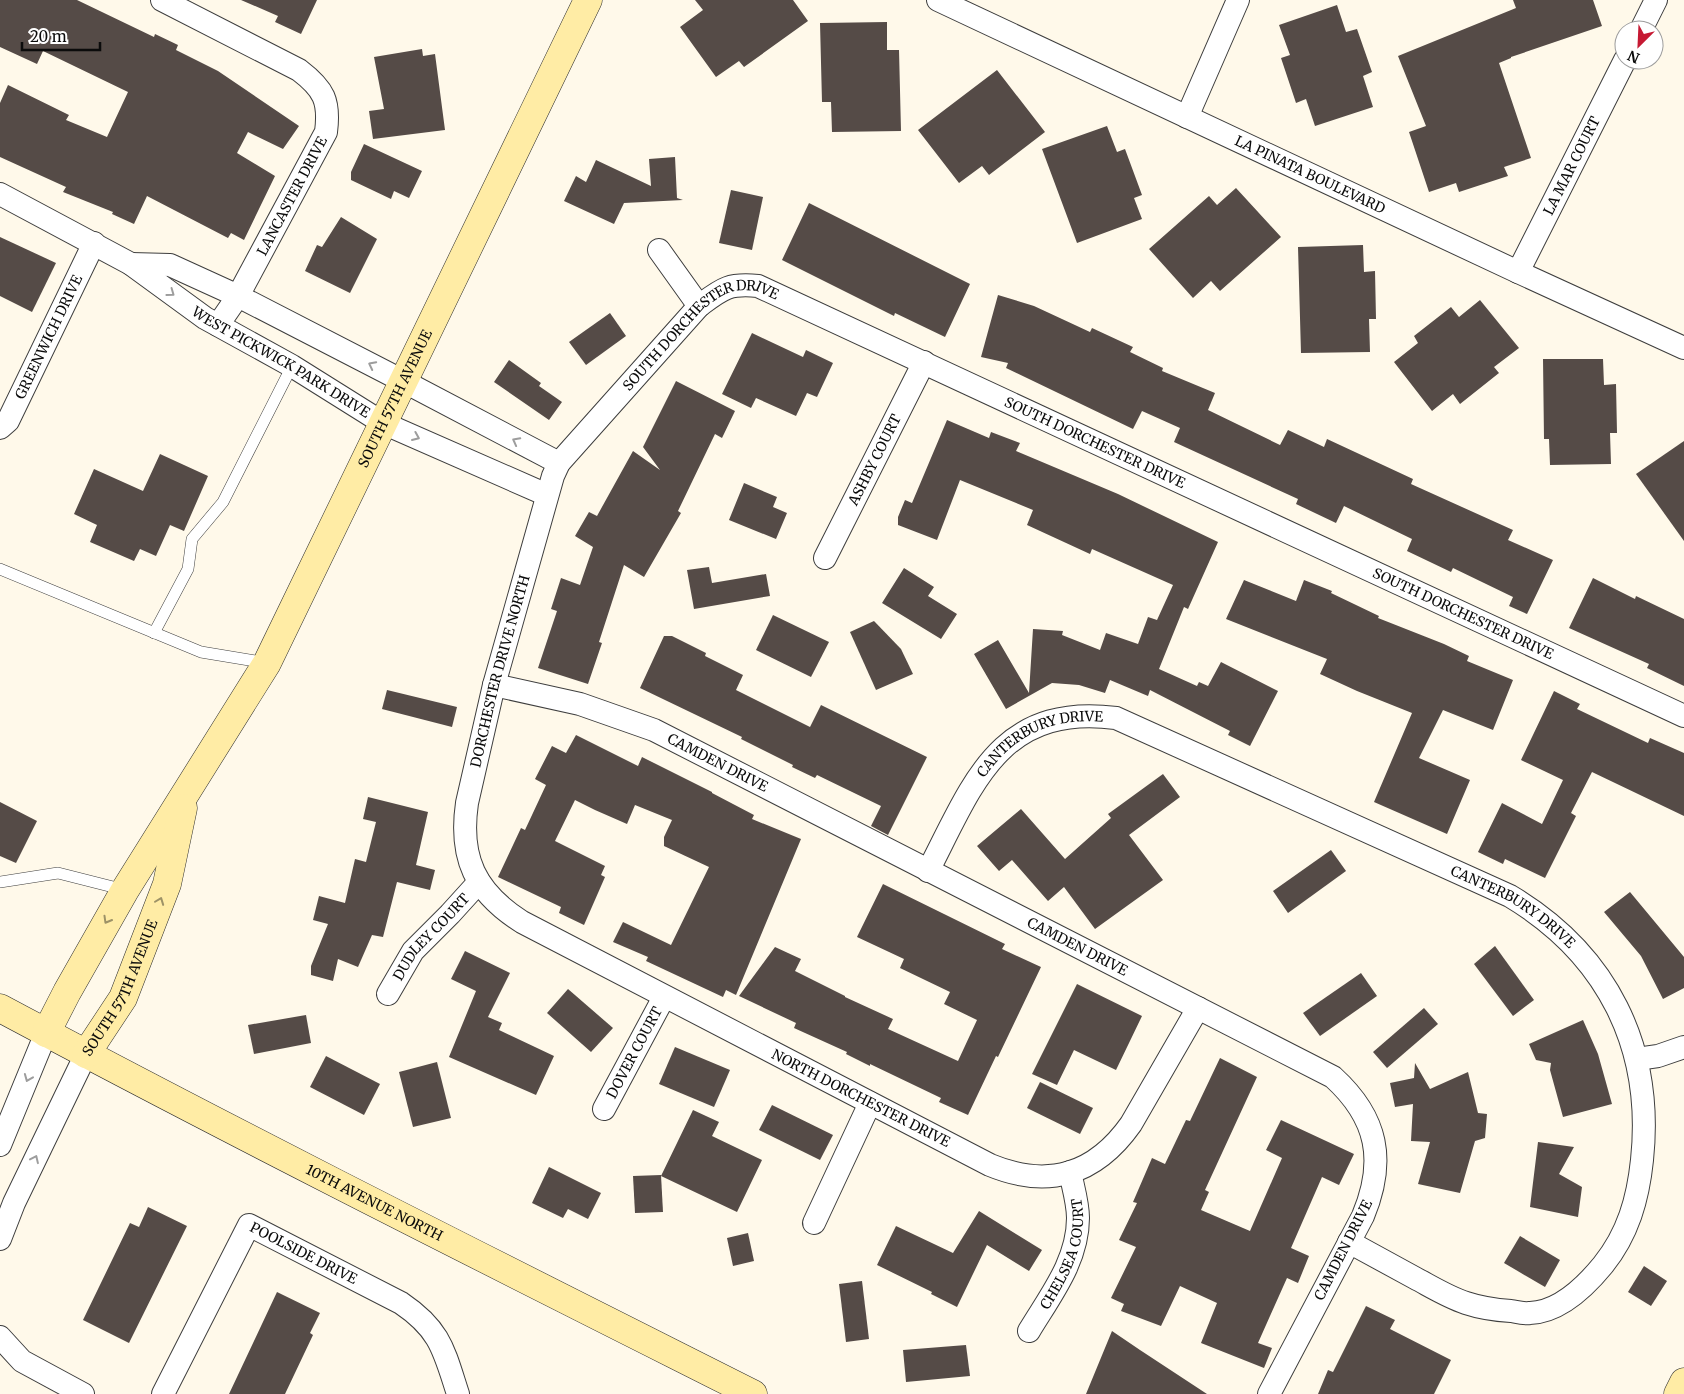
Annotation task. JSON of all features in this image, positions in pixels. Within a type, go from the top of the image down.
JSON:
[{"type":"street","name":"LANCASTER DRIVE","points":[[162,0],[299,70],[315,82],[324,97],[328,117],[326,132],[238,296],[218,325]]},
{"type":"street","name":"SOUTH 57TH AVENUE","points":[[0,1145],[46,1033],[67,992],[124,890],[267,663],[588,0]]},
{"type":"street","name":"LA PINATA BOULEVARD","points":[[938,0],[1684,348]]},
{"type":"street","points":[[1187,117],[1238,0]]},
{"type":"street","points":[[1645,20],[1656,0]]},
{"type":"street","name":"LA MAR COURT","points":[[1518,272],[1620,70]]},
{"type":"street","name":"WEST PICKWICK PARK DRIVE","points":[[0,194],[131,264],[205,318],[292,366],[383,423],[547,495]]},
{"type":"street","name":"GREENWICH DRIVE","points":[[0,428],[8,421],[94,243]]},
{"type":"street","points":[[659,250],[699,306]]},
{"type":"street","name":"WEST PICKWICK PARK DRIVE","points":[[131,264],[170,265],[238,296],[559,463]]},
{"type":"street","name":"SOUTH DORCHESTER DRIVE","points":[[559,463],[699,306],[723,288],[741,284],[758,286],[1684,716]]},
{"type":"street","name":"ASHBY COURT","points":[[825,558],[924,362]]},
{"type":"street","name":"DORCHESTER DRIVE NORTH","points":[[479,882],[469,860],[465,842],[464,822],[467,803],[494,685],[547,495],[559,463]]},
{"type":"street","name":"CAMDEN DRIVE","points":[[494,685],[580,704],[654,730],[1333,1077],[1359,1105],[1368,1122],[1374,1141],[1375,1179],[1370,1198],[1349,1242],[1269,1394]]},
{"type":"street","name":"CANTERBURY DRIVE","points":[[928,871],[974,782],[993,757],[1009,743],[1032,728],[1053,720],[1073,716],[1094,715],[1116,718],[1501,892],[1529,907],[1560,932],[1587,960],[1610,993],[1627,1028],[1637,1059],[1644,1100],[1644,1140],[1636,1201],[1624,1233],[1610,1256],[1583,1287],[1557,1306],[1549,1310],[1528,1313],[1487,1309],[1467,1304],[1448,1296],[1349,1242]]},
{"type":"street","name":"SOUTH 57TH AVENUE","points":[[0,1239],[14,1203],[86,1054],[123,998],[167,884],[187,789]]},
{"type":"street","name":"DUDLEY COURT","points":[[388,994],[413,951],[479,882]]},
{"type":"street","name":"NORTH DORCHESTER DRIVE","points":[[479,882],[491,899],[522,922],[990,1165],[1026,1176],[1045,1177],[1070,1172],[1098,1158],[1120,1140],[1198,1008]]},
{"type":"street","name":"DOVER COURT","points":[[604,1110],[664,996]]},
{"type":"street","name":"10TH AVENUE NORTH","points":[[0,1008],[86,1054],[752,1394]]},
{"type":"street","points":[[1637,1059],[1658,1056],[1684,1047]]},
{"type":"street","points":[[814,1223],[870,1103]]},
{"type":"street","name":"CHELSEA COURT","points":[[1029,1331],[1064,1272],[1077,1236],[1078,1217],[1070,1172]]},
{"type":"street","name":"POOLSIDE DRIVE","points":[[163,1394],[250,1225],[402,1302],[416,1313],[429,1325],[439,1340],[458,1394]]},
{"type":"street","points":[[0,1337],[22,1361],[83,1394]]},
{"type":"street","points":[[1678,1394],[1684,1382]]},
{"type":"lane","points":[[154,633],[188,569],[192,539],[223,502],[292,366]]},
{"type":"lane","points":[[0,569],[201,652],[267,663]]},
{"type":"lane","points":[[0,882],[58,872],[124,890]]},
{"type":"building","points":[[0,0],[77,0],[154,37],[155,34],[178,45],[176,50],[218,71],[299,126],[283,149],[248,132],[237,153],[275,176],[244,240],[231,233],[228,238],[147,196],[134,224],[112,214],[113,212],[63,192],[66,187],[0,157],[0,103],[8,85],[69,115],[66,120],[107,137],[128,92],[43,51],[37,64],[0,47]]},
{"type":"building","points":[[241,0],[317,0],[301,34],[275,22],[278,16]]},
{"type":"building","points":[[695,0],[793,0],[808,21],[744,67],[739,61],[716,77],[680,27],[703,10]]},
{"type":"building","points":[[1513,0],[1593,0],[1602,26],[1511,57],[1499,63],[1531,158],[1504,167],[1508,176],[1459,192],[1456,183],[1429,192],[1409,132],[1426,126],[1398,56],[1516,8]]},
{"type":"building","points":[[1337,5],[1346,32],[1357,29],[1372,72],[1363,76],[1373,107],[1315,126],[1306,99],[1296,103],[1281,58],[1290,55],[1279,25]]},
{"type":"building","points":[[887,22],[887,50],[899,50],[901,131],[832,132],[831,102],[822,102],[820,23]]},
{"type":"building","points":[[422,49],[423,56],[435,54],[445,130],[373,139],[369,111],[384,109],[374,57]]},
{"type":"building","points":[[997,70],[1045,132],[989,175],[982,166],[959,183],[918,130]]},
{"type":"building","points":[[1107,126],[1117,152],[1125,149],[1142,195],[1134,198],[1142,219],[1077,243],[1042,149]]},
{"type":"building","points":[[364,144],[422,171],[409,198],[394,191],[391,199],[351,180],[351,172]]},
{"type":"building","points":[[675,157],[677,198],[683,200],[624,203],[614,224],[564,201],[576,176],[586,182],[596,160],[651,186],[649,159]]},
{"type":"building","points":[[1236,188],[1281,237],[1220,291],[1211,281],[1193,298],[1149,249],[1209,196],[1217,205]]},
{"type":"building","points":[[731,190],[763,197],[752,250],[719,243]]},
{"type":"building","points":[[809,203],[970,284],[945,337],[895,313],[894,316],[782,260]]},
{"type":"building","points":[[341,217],[377,239],[350,293],[305,271],[317,245],[322,247]]},
{"type":"building","points":[[0,237],[56,263],[32,312],[0,296]]},
{"type":"building","points":[[1363,245],[1364,272],[1375,271],[1376,319],[1369,319],[1370,352],[1301,353],[1298,247]]},
{"type":"building","points":[[998,295],[1034,306],[1090,332],[1092,328],[1133,347],[1130,352],[1163,368],[1162,371],[1215,393],[1208,410],[1280,445],[1288,430],[1324,447],[1327,439],[1413,479],[1411,484],[1513,530],[1508,540],[1553,560],[1527,614],[1509,606],[1513,597],[1453,568],[1451,572],[1407,551],[1412,539],[1344,506],[1336,523],[1296,504],[1298,499],[1174,442],[1180,428],[1142,411],[1133,429],[1006,368],[1008,363],[981,357]]},
{"type":"building","points":[[1480,300],[1519,348],[1494,367],[1499,373],[1460,404],[1453,394],[1432,411],[1394,362],[1418,343],[1414,336],[1451,307],[1459,317]]},
{"type":"building","points":[[610,313],[626,336],[586,365],[569,342]]},
{"type":"building","points":[[752,333],[803,357],[806,350],[833,363],[817,397],[807,393],[796,416],[756,398],[751,408],[722,394]]},
{"type":"building","points":[[1543,359],[1603,359],[1604,385],[1616,384],[1617,433],[1610,433],[1611,464],[1550,465],[1549,439],[1544,439]]},
{"type":"building","points":[[509,360],[541,383],[539,386],[562,402],[549,420],[494,382]]},
{"type":"building","points":[[676,381],[735,411],[722,438],[715,434],[678,511],[681,513],[644,577],[624,565],[599,642],[602,643],[588,684],[538,668],[557,611],[551,609],[561,578],[580,585],[593,547],[575,536],[589,512],[597,516],[633,451],[660,470],[643,447]]},
{"type":"building","points":[[947,420],[989,438],[991,432],[1020,443],[1016,451],[1118,494],[1218,542],[1188,609],[1184,607],[1159,669],[1197,686],[1199,682],[1208,686],[1221,662],[1278,691],[1250,746],[1228,735],[1230,731],[1150,690],[1148,696],[1110,680],[1105,693],[1079,685],[1052,683],[1006,709],[974,654],[998,640],[1029,693],[1033,629],[1063,631],[1062,635],[1100,650],[1106,633],[1138,644],[1148,617],[1157,620],[1173,585],[1092,549],[1090,554],[1027,525],[1033,510],[960,480],[937,540],[898,525],[898,517],[905,500],[912,503]]},
{"type":"building","points":[[1684,441],[1684,541],[1636,474]]},
{"type":"building","points":[[160,454],[208,476],[184,531],[170,525],[156,556],[140,549],[134,561],[90,542],[97,525],[74,514],[94,469],[143,491]]},
{"type":"building","points":[[744,483],[777,497],[773,507],[787,513],[776,539],[729,520]]},
{"type":"building","points":[[709,567],[712,583],[766,574],[770,596],[694,609],[687,570]]},
{"type":"building","points":[[904,568],[934,587],[928,596],[957,614],[941,639],[882,603]]},
{"type":"building","points":[[1593,578],[1635,599],[1636,596],[1684,619],[1684,686],[1647,668],[1649,664],[1569,628]]},
{"type":"building","points":[[1244,580],[1296,601],[1304,580],[1332,591],[1331,593],[1379,616],[1378,618],[1469,656],[1467,661],[1513,680],[1493,730],[1443,710],[1419,758],[1470,780],[1447,834],[1374,802],[1412,713],[1320,674],[1327,659],[1226,619]]},
{"type":"building","points":[[773,615],[829,642],[811,677],[756,650]]},
{"type":"building","points":[[874,621],[901,649],[913,674],[876,690],[850,632]]},
{"type":"building","points":[[664,636],[672,636],[706,653],[705,656],[743,675],[736,690],[810,727],[821,705],[927,757],[888,835],[871,826],[881,806],[817,775],[815,778],[792,767],[793,765],[741,739],[742,737],[640,688]]},
{"type":"building","points":[[387,690],[457,707],[452,727],[382,709]]},
{"type":"building","points":[[1554,691],[1580,704],[1577,709],[1648,743],[1650,738],[1684,753],[1684,816],[1592,772],[1571,813],[1576,816],[1545,878],[1505,859],[1503,864],[1478,852],[1502,803],[1542,824],[1563,780],[1521,760]]},
{"type":"building","points":[[576,735],[638,766],[642,757],[754,815],[752,819],[801,839],[736,995],[726,990],[723,997],[646,961],[648,957],[613,942],[623,922],[671,945],[709,867],[664,846],[664,837],[672,820],[635,805],[627,824],[575,800],[555,841],[605,866],[601,875],[605,877],[584,925],[559,913],[561,907],[498,877],[521,828],[525,830],[546,785],[535,779],[552,746],[566,753]]},
{"type":"building","points":[[1163,774],[1180,797],[1129,835],[1163,880],[1095,929],[1064,887],[1048,901],[1012,860],[999,871],[977,846],[1021,809],[1065,859],[1111,818],[1108,814]]},
{"type":"building","points":[[368,797],[428,812],[416,865],[435,870],[430,890],[397,882],[383,937],[372,935],[358,967],[338,959],[333,981],[311,975],[311,966],[328,924],[313,920],[319,896],[345,903],[355,859],[366,862],[376,822],[363,819]]},
{"type":"building","points":[[0,802],[37,821],[16,863],[0,856]]},
{"type":"building","points":[[1331,850],[1346,871],[1288,913],[1273,891]]},
{"type":"building","points":[[883,884],[1005,944],[1002,949],[1041,967],[968,1115],[939,1102],[941,1098],[870,1064],[870,1066],[846,1054],[847,1052],[794,1028],[796,1023],[739,996],[775,947],[801,959],[795,971],[893,1019],[888,1029],[958,1061],[977,1020],[944,1004],[950,992],[900,968],[904,959],[857,937]]},
{"type":"building","points":[[1630,892],[1684,957],[1684,988],[1663,999],[1641,956],[1604,912]]},
{"type":"building","points":[[1495,946],[1534,1000],[1513,1016],[1474,964]]},
{"type":"building","points":[[465,951],[510,973],[488,1017],[502,1023],[499,1030],[554,1056],[536,1095],[449,1057],[476,991],[451,979]]},
{"type":"building","points":[[1361,973],[1377,996],[1320,1036],[1303,1013]]},
{"type":"building","points":[[1077,984],[1142,1016],[1116,1070],[1074,1050],[1057,1085],[1032,1074]]},
{"type":"building","points":[[568,989],[613,1028],[591,1052],[547,1013]]},
{"type":"building","points":[[1424,1008],[1438,1024],[1387,1068],[1373,1052]]},
{"type":"building","points":[[306,1015],[311,1043],[254,1054],[248,1025]]},
{"type":"building","points":[[1583,1020],[1598,1054],[1612,1104],[1563,1117],[1550,1070],[1551,1063],[1536,1060],[1529,1044]]},
{"type":"building","points":[[675,1047],[730,1070],[714,1107],[659,1084]]},
{"type":"building","points":[[326,1056],[380,1084],[364,1115],[310,1087]]},
{"type":"building","points":[[1220,1058],[1257,1077],[1205,1190],[1209,1192],[1201,1210],[1250,1231],[1282,1158],[1266,1150],[1281,1120],[1354,1154],[1339,1185],[1322,1177],[1291,1248],[1309,1256],[1298,1283],[1287,1278],[1258,1343],[1272,1348],[1264,1368],[1201,1343],[1217,1303],[1180,1286],[1161,1326],[1121,1311],[1124,1304],[1111,1298],[1136,1247],[1119,1240],[1137,1203],[1133,1202],[1152,1158],[1165,1164],[1186,1120],[1190,1121]]},
{"type":"building","points":[[437,1062],[451,1118],[413,1127],[399,1072]]},
{"type":"building","points":[[1415,1063],[1430,1089],[1468,1072],[1478,1113],[1487,1114],[1485,1138],[1475,1141],[1460,1193],[1418,1184],[1430,1142],[1411,1141],[1413,1104],[1395,1107],[1390,1083],[1414,1078]]},
{"type":"building","points":[[1040,1082],[1093,1108],[1080,1134],[1027,1108]]},
{"type":"building","points":[[772,1105],[833,1135],[820,1160],[759,1130]]},
{"type":"building","points":[[693,1110],[719,1122],[712,1136],[762,1160],[737,1212],[661,1176]]},
{"type":"building","points":[[1538,1142],[1574,1147],[1559,1174],[1582,1187],[1578,1217],[1530,1207]]},
{"type":"building","points":[[549,1167],[601,1193],[588,1219],[568,1209],[563,1218],[532,1203]]},
{"type":"building","points":[[661,1175],[663,1212],[635,1213],[633,1176]]},
{"type":"building","points":[[148,1207],[187,1226],[129,1343],[83,1320],[130,1223],[139,1227]]},
{"type":"building","points":[[979,1211],[1042,1250],[1029,1271],[987,1245],[957,1307],[931,1294],[932,1292],[877,1265],[896,1226],[953,1253]]},
{"type":"building","points":[[748,1233],[754,1261],[733,1266],[727,1238]]},
{"type":"building","points":[[1520,1236],[1560,1260],[1545,1287],[1504,1263]]},
{"type":"building","points":[[1644,1266],[1667,1281],[1651,1306],[1628,1292]]},
{"type":"building","points":[[862,1281],[869,1339],[846,1342],[839,1284]]},
{"type":"building","points":[[277,1292],[320,1313],[310,1333],[313,1335],[285,1394],[229,1394]]},
{"type":"building","points":[[1366,1306],[1395,1320],[1390,1329],[1451,1360],[1434,1394],[1318,1394],[1328,1370],[1333,1372]]},
{"type":"building","points":[[1112,1331],[1140,1350],[1207,1394],[1086,1394]]},
{"type":"building","points":[[966,1345],[970,1376],[906,1382],[903,1350]]}]
